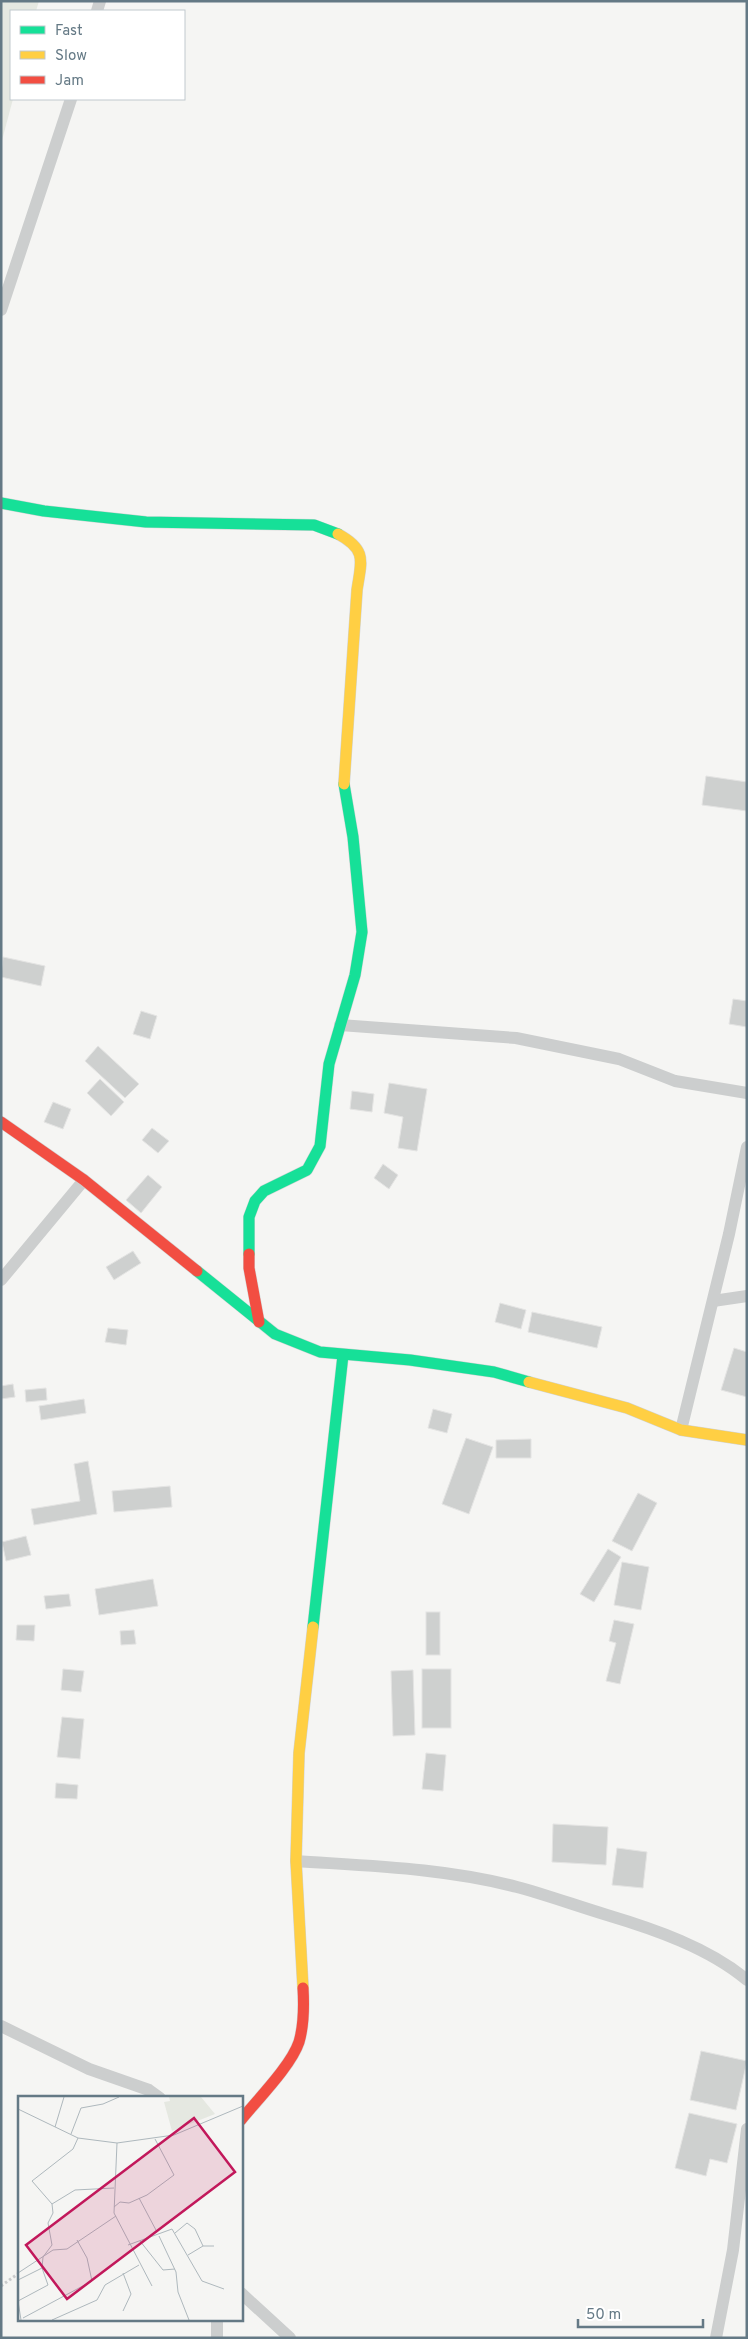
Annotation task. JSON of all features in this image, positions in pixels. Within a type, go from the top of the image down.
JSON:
[{"type":"street","points":[[1,310],[70,100]]},
{"type":"street","points":[[1,503],[44,511],[146,522],[314,525],[331,530],[357,549],[362,560],[357,590],[343,779],[353,837],[362,932],[354,975],[329,1064],[320,1146],[307,1170],[264,1191],[255,1201],[249,1217],[248,1268],[259,1322]]},
{"type":"street","points":[[340,1025],[516,1038],[619,1059],[675,1082],[747,1093]]},
{"type":"street","points":[[1,1122],[84,1180],[275,1334],[320,1352],[410,1360],[494,1372],[627,1408],[681,1430],[747,1440]]},
{"type":"street","points":[[681,1430],[713,1301],[747,1147]]},
{"type":"street","points":[[1,1280],[84,1180]]},
{"type":"street","points":[[713,1301],[747,1296]]},
{"type":"street","points":[[242,2119],[293,2055],[299,2040],[304,2005],[296,1861],[299,1753],[343,1355]]},
{"type":"street","points":[[296,1861],[382,1866],[466,1877],[517,1887],[654,1929],[685,1943],[747,1980]]},
{"type":"street","points":[[1,2026],[90,2068],[149,2090],[157,2096]]},
{"type":"street","points":[[716,2338],[734,2250],[747,2128]]},
{"type":"street","points":[[242,2294],[290,2338]]},
{"type":"street","points":[[217,2322],[217,2338]]},
{"type":"path","points":[[1,2286],[18,2274]]},
{"type":"shaded area","points":[[1,1],[39,1],[36,10],[10,10],[10,100],[13,100],[1,144]]},
{"type":"building","points":[[706,776],[747,782],[747,811],[702,805]]},
{"type":"building","points":[[3,957],[45,966],[41,986],[1,977]]},
{"type":"building","points":[[733,999],[747,1001],[747,1027],[729,1024]]},
{"type":"building","points":[[141,1011],[157,1016],[150,1039],[133,1034]]},
{"type":"building","points":[[98,1046],[139,1084],[125,1098],[85,1061]]},
{"type":"building","points":[[100,1079],[124,1102],[111,1116],[87,1093]]},
{"type":"building","points":[[389,1083],[427,1089],[417,1151],[398,1148],[403,1117],[384,1113]]},
{"type":"building","points":[[352,1091],[374,1094],[372,1112],[350,1109]]},
{"type":"building","points":[[53,1102],[71,1109],[63,1129],[44,1122]]},
{"type":"building","points":[[152,1128],[169,1141],[158,1153],[142,1140]]},
{"type":"building","points":[[383,1164],[398,1175],[389,1189],[374,1178]]},
{"type":"building","points":[[148,1175],[162,1187],[141,1213],[126,1200]]},
{"type":"building","points":[[133,1251],[141,1263],[114,1280],[106,1267]]},
{"type":"building","points":[[500,1303],[526,1310],[521,1329],[495,1322]]},
{"type":"building","points":[[532,1312],[602,1327],[597,1348],[528,1332]]},
{"type":"building","points":[[108,1328],[128,1330],[126,1345],[105,1342]]},
{"type":"building","points":[[734,1348],[747,1352],[747,1397],[721,1390]]},
{"type":"building","points":[[13,1384],[15,1397],[1,1399],[1,1386]]},
{"type":"building","points":[[46,1388],[47,1400],[26,1402],[25,1390]]},
{"type":"building","points":[[84,1399],[86,1413],[41,1420],[39,1406]]},
{"type":"building","points":[[433,1409],[452,1414],[447,1433],[428,1428]]},
{"type":"building","points":[[466,1438],[493,1447],[469,1514],[442,1504]]},
{"type":"building","points":[[531,1439],[531,1458],[496,1458],[496,1440]]},
{"type":"building","points":[[88,1461],[97,1514],[34,1525],[31,1509],[80,1501],[74,1464]]},
{"type":"building","points":[[170,1486],[172,1507],[114,1512],[112,1491]]},
{"type":"building","points":[[638,1493],[657,1503],[632,1551],[612,1541]]},
{"type":"building","points":[[26,1536],[31,1555],[6,1561],[2,1542]]},
{"type":"building","points":[[608,1549],[621,1557],[594,1602],[580,1594]]},
{"type":"building","points":[[622,1562],[649,1567],[641,1610],[614,1605]]},
{"type":"building","points":[[153,1579],[158,1606],[99,1615],[95,1589]]},
{"type":"building","points":[[69,1594],[71,1606],[46,1609],[44,1596]]},
{"type":"building","points":[[426,1612],[440,1612],[440,1655],[426,1655]]},
{"type":"building","points":[[614,1620],[634,1624],[620,1684],[606,1681],[616,1643],[609,1641]]},
{"type":"building","points":[[17,1625],[35,1625],[34,1641],[16,1640]]},
{"type":"building","points":[[134,1630],[136,1644],[121,1645],[120,1631]]},
{"type":"building","points":[[63,1669],[84,1671],[81,1692],[61,1690]]},
{"type":"building","points":[[422,1669],[451,1669],[451,1728],[422,1728]]},
{"type":"building","points":[[413,1670],[415,1735],[393,1736],[391,1671]]},
{"type":"building","points":[[62,1717],[84,1719],[80,1759],[57,1757]]},
{"type":"building","points":[[426,1753],[446,1755],[443,1791],[422,1789]]},
{"type":"building","points":[[56,1783],[78,1785],[77,1799],[55,1798]]},
{"type":"building","points":[[553,1824],[608,1827],[606,1865],[552,1862]]},
{"type":"building","points":[[617,1848],[647,1852],[643,1888],[612,1885]]},
{"type":"building","points":[[701,2051],[747,2061],[736,2110],[690,2100]]},
{"type":"building","points":[[689,2113],[737,2124],[727,2163],[710,2159],[706,2176],[675,2168]]},
{"type":"traffic: fast","points":[[1,503],[44,511],[146,522],[314,525],[338,534]]},
{"type":"traffic: fast","points":[[249,1254],[249,1217],[255,1201],[264,1191],[307,1170],[320,1146],[329,1064],[355,975],[362,932],[353,837],[344,784]]},
{"type":"traffic: fast","points":[[197,1271],[275,1334],[320,1352],[410,1360],[494,1372],[529,1382]]},
{"type":"traffic: fast","points":[[313,1627],[343,1355]]},
{"type":"traffic: slow","points":[[338,534],[348,540],[358,551],[361,564],[357,590],[344,784]]},
{"type":"traffic: slow","points":[[529,1382],[627,1408],[681,1430],[747,1440]]},
{"type":"traffic: slow","points":[[303,1988],[296,1861],[299,1753],[313,1627]]},
{"type":"traffic: jam","points":[[1,1122],[84,1180],[197,1271]]},
{"type":"traffic: jam","points":[[249,1254],[249,1268],[259,1322]]},
{"type":"traffic: jam","points":[[242,2119],[289,2062],[295,2051],[302,2029],[303,1988]]}]
